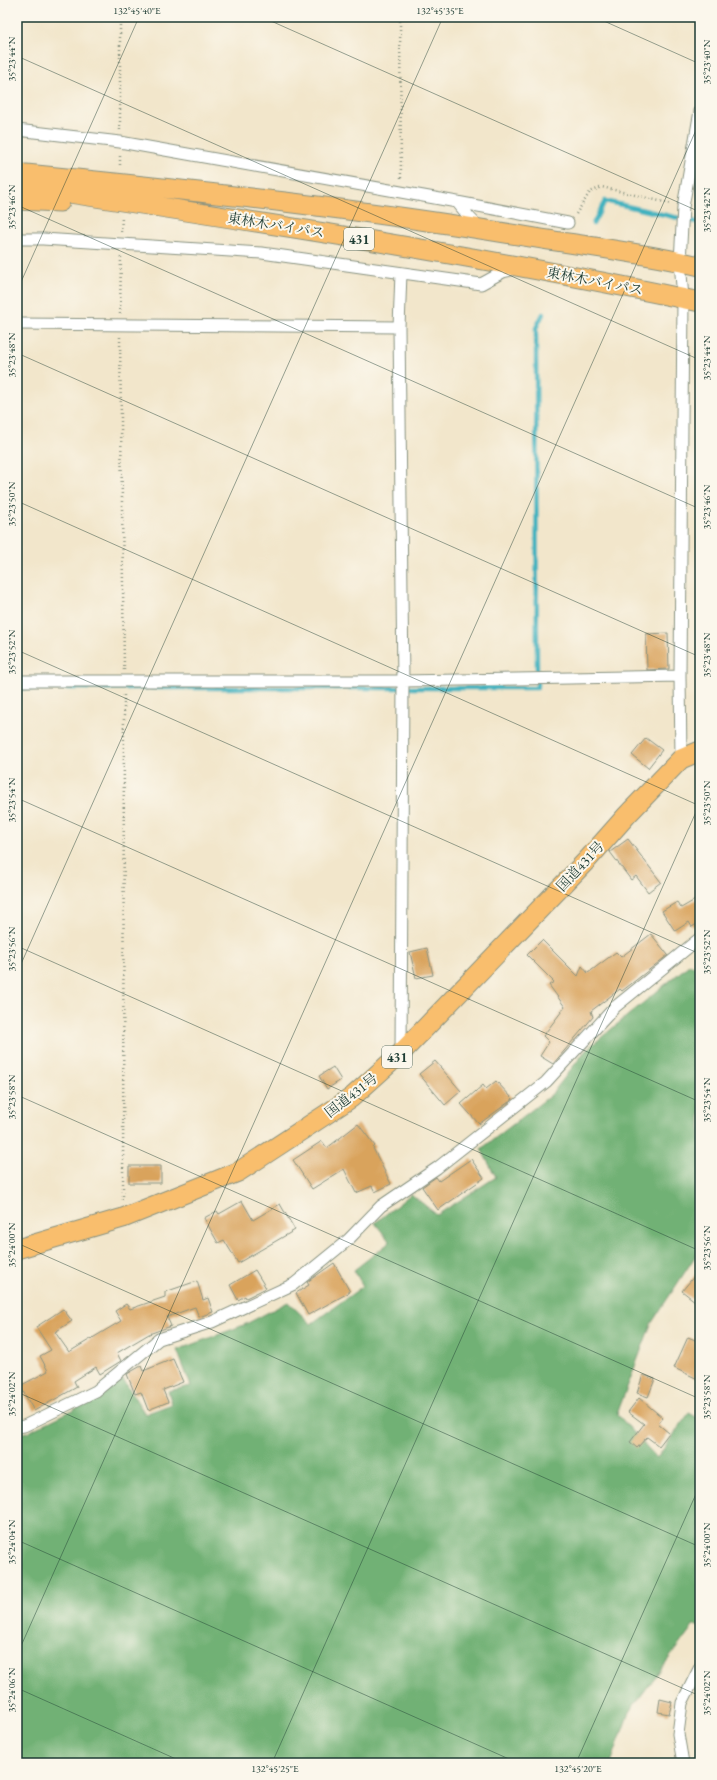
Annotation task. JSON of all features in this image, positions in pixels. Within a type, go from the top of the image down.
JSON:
[{"type":"highway","points":[[17,163],[130,175],[164,188]]},
{"type":"highway","name":"東林木バイパス","points":[[17,173],[254,198],[481,228],[700,266]]},
{"type":"highway","name":"東林木バイパス","points":[[17,185],[215,215],[524,267],[692,300]]},
{"type":"highway","points":[[17,200],[95,203],[215,215]]},
{"type":"highway","name":"国道431号","points":[[17,1249],[123,1218],[238,1172],[351,1098],[401,1053],[588,859],[627,815],[681,759],[700,751]]},
{"type":"street","points":[[681,759],[680,676],[692,300],[680,262],[683,206],[700,111]]},
{"type":"street","points":[[17,130],[120,142],[568,223]]},
{"type":"street","points":[[457,202],[470,218],[481,228]]},
{"type":"street","points":[[17,239],[43,239],[262,253],[481,284],[503,272],[524,267]]},
{"type":"street","points":[[401,273],[399,327],[403,681],[401,1053]]},
{"type":"street","points":[[17,324],[399,327]]},
{"type":"street","points":[[17,681],[403,681],[680,676]]},
{"type":"street","points":[[17,1427],[96,1391],[159,1340],[212,1322],[294,1284],[348,1240],[380,1206],[437,1168],[546,1082],[615,1007],[700,938]]},
{"type":"street","points":[[683,1763],[678,1734],[682,1703],[700,1667]]},
{"type":"path","points":[[120,17],[120,165]]},
{"type":"path","points":[[400,17],[401,192]]},
{"type":"path","points":[[568,223],[590,192],[602,187],[700,211]]},
{"type":"path","points":[[121,233],[122,218]]},
{"type":"path","points":[[121,256],[120,326],[124,681],[123,1218]]},
{"type":"green space","points":[[689,965],[700,967],[700,1249],[651,1324],[617,1414],[657,1458],[689,1413],[700,1419],[700,1626],[693,1626],[629,1712],[611,1763],[17,1763],[17,1435],[28,1432],[99,1397],[123,1379],[145,1414],[172,1404],[168,1391],[191,1386],[177,1350],[244,1325],[288,1302],[311,1324],[363,1286],[354,1270],[390,1242],[375,1223],[411,1194],[437,1215],[496,1177],[481,1149],[551,1095],[586,1050]]},
{"type":"building","points":[[668,633],[669,669],[647,670],[646,634]]},
{"type":"building","points":[[646,738],[662,750],[648,768],[632,755]]},
{"type":"building","points":[[628,839],[661,882],[648,892],[636,876],[631,880],[610,852]]},
{"type":"building","points":[[700,897],[700,922],[692,927],[689,922],[675,931],[662,911],[677,902],[681,908]]},
{"type":"building","points":[[651,934],[668,955],[622,991],[620,989],[591,1011],[593,1017],[553,1064],[540,1056],[549,1042],[543,1036],[565,1007],[549,985],[554,982],[527,955],[542,940],[578,976],[582,966],[588,973],[616,952],[621,957]]},
{"type":"building","points":[[427,948],[433,975],[416,978],[410,952]]},
{"type":"building","points":[[435,1061],[461,1091],[445,1105],[419,1074]]},
{"type":"building","points":[[333,1067],[341,1080],[327,1089],[319,1076]]},
{"type":"building","points":[[496,1081],[513,1099],[479,1124],[461,1104],[483,1085],[486,1089]]},
{"type":"building","points":[[358,1124],[375,1146],[373,1148],[391,1184],[375,1192],[372,1186],[356,1193],[344,1169],[312,1189],[293,1160],[322,1141],[327,1148]]},
{"type":"building","points":[[471,1159],[484,1178],[438,1210],[422,1187],[436,1177],[439,1181]]},
{"type":"building","points":[[129,1166],[161,1166],[161,1183],[129,1183]]},
{"type":"building","points":[[242,1201],[253,1220],[280,1204],[295,1230],[238,1263],[224,1240],[218,1243],[204,1218],[217,1211],[219,1214]]},
{"type":"building","points":[[334,1263],[350,1292],[308,1315],[296,1293],[309,1285],[307,1282]]},
{"type":"building","points":[[700,1269],[700,1305],[682,1291]]},
{"type":"building","points":[[255,1270],[266,1288],[246,1298],[245,1296],[238,1300],[230,1285]]},
{"type":"building","points":[[197,1281],[203,1300],[208,1298],[213,1312],[199,1317],[195,1307],[167,1317],[171,1326],[149,1334],[117,1353],[121,1361],[100,1374],[96,1367],[74,1381],[77,1387],[34,1411],[20,1386],[48,1371],[40,1356],[51,1350],[36,1327],[63,1309],[72,1321],[55,1332],[69,1352],[121,1321],[115,1311],[126,1304],[130,1309],[165,1297],[165,1292]]},
{"type":"building","points":[[688,1337],[700,1342],[700,1380],[674,1368]]},
{"type":"building","points":[[173,1359],[183,1382],[163,1390],[168,1402],[148,1410],[141,1392],[135,1394],[127,1374],[141,1366],[143,1371]]},
{"type":"building","points":[[643,1375],[655,1379],[648,1397],[637,1393]]},
{"type":"building","points":[[639,1398],[663,1418],[658,1424],[669,1433],[659,1446],[647,1437],[637,1448],[630,1442],[644,1424],[628,1412]]},
{"type":"building","points":[[660,1699],[672,1702],[669,1714],[658,1712]]},
{"type":"waterway","points":[[593,224],[605,201],[700,223]]},
{"type":"waterway","points":[[17,688],[537,688],[536,328],[543,314]]}]
